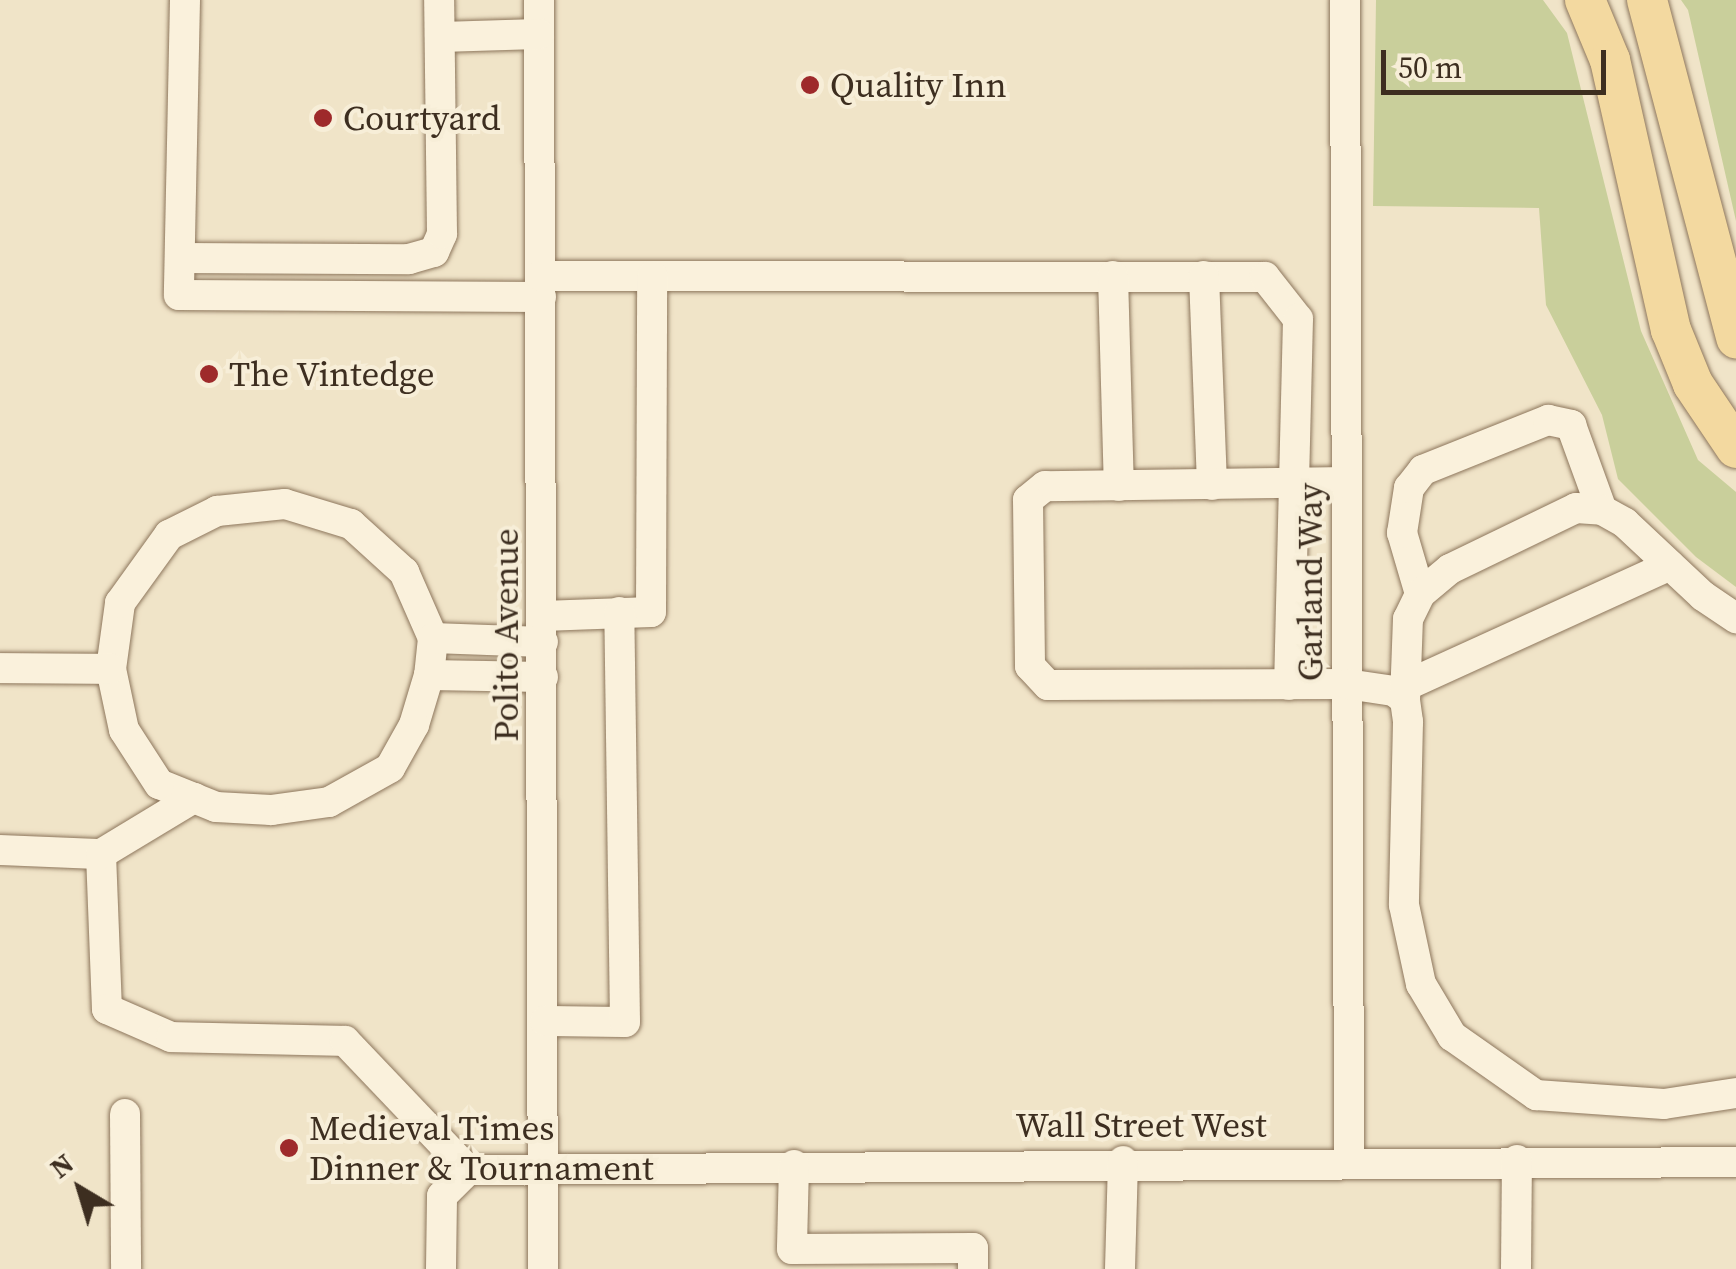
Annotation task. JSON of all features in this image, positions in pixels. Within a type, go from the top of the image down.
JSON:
[{"type":"main road","points":[[1585,0],[1610,60],[1671,330],[1693,384],[1736,448]]},
{"type":"main road","points":[[1647,0],[1736,338]]},
{"type":"street","points":[[185,0],[179,295],[541,287],[652,276],[1265,276],[1298,318],[1289,483],[1289,685]]},
{"type":"street","points":[[180,258],[409,260],[434,252],[442,234],[440,0]]},
{"type":"street","name":"Polito Avenue","points":[[539,0],[546,1021],[543,1269]]},
{"type":"street","name":"Garland Way","points":[[1345,0],[1349,1164]]},
{"type":"street","points":[[440,37],[540,34]]},
{"type":"street","points":[[433,638],[543,629],[618,612],[651,612],[652,276]]},
{"type":"street","points":[[1113,276],[1119,486]]},
{"type":"street","points":[[1204,276],[1212,485]]},
{"type":"street","points":[[1420,594],[1402,533],[1409,488],[1422,470],[1548,420],[1571,424],[1602,510]]},
{"type":"street","points":[[1347,482],[1045,486],[1028,500],[1030,666],[1048,685],[1347,684],[1405,693],[1670,565]]},
{"type":"street","points":[[286,504],[351,524],[391,560],[404,572],[433,638],[429,675],[414,725],[390,768],[329,802],[271,810],[216,807],[159,784],[124,730],[111,668],[120,603],[169,535],[217,511],[286,504]]},
{"type":"street","points":[[1736,618],[1670,565],[1626,523],[1602,510],[1576,508],[1450,570],[1420,594],[1408,619],[1404,905],[1421,984],[1452,1036],[1536,1094],[1664,1104],[1736,1093]]},
{"type":"street","points":[[546,1021],[625,1022],[618,612]]},
{"type":"street","points":[[0,668],[111,668]]},
{"type":"street","points":[[429,675],[543,677]]},
{"type":"street","points":[[0,850],[100,854],[194,798]]},
{"type":"street","points":[[100,854],[106,1008],[170,1037],[345,1041],[468,1170],[442,1196],[441,1269]]},
{"type":"street","points":[[125,1114],[126,1269]]},
{"type":"street","points":[[1516,1269],[1517,1160]]},
{"type":"street","points":[[1120,1269],[1123,1161]]},
{"type":"street","name":"Wall Street West","points":[[468,1170],[1123,1161],[1736,1162]]},
{"type":"street","points":[[794,1165],[792,1249],[973,1248],[973,1269]]},
{"type":"green space","points":[[1376,0],[1543,0],[1567,33],[1641,331],[1698,460],[1736,492],[1736,587],[1696,557],[1618,479],[1602,415],[1546,305],[1539,208],[1373,206]]},
{"type":"green space","points":[[1681,0],[1736,0],[1736,221],[1688,10]]},
{"type":"place","name":"Quality Inn","points":[[810,85]]},
{"type":"place","name":"Courtyard","points":[[323,118]]},
{"type":"place","name":"The Vintedge","points":[[209,374]]},
{"type":"place","name":"Medieval Times Dinner & Tournament","points":[[289,1148]]}]
